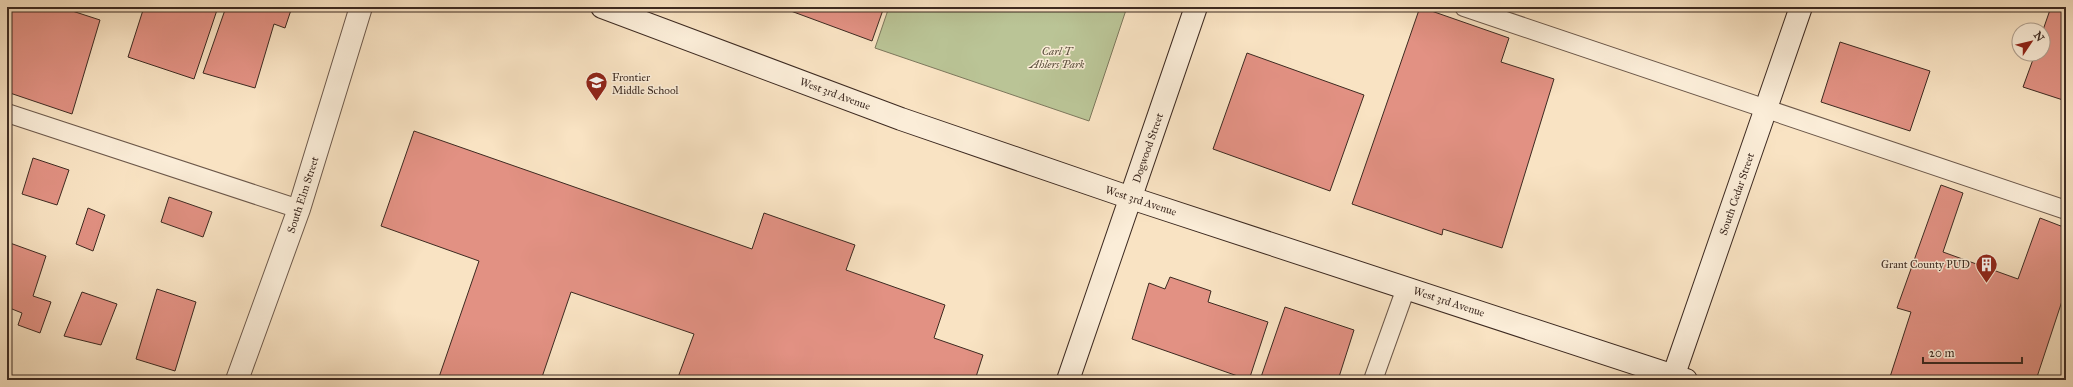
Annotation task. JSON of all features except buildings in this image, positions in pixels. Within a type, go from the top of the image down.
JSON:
[{"type":"main road","name":"South Elm Street","points":[[237,380],[299,209],[361,7]]},
{"type":"main road","name":"West 3rd Avenue","points":[[602,7],[901,119],[1132,198],[1677,378]]},
{"type":"main road","name":"Dogwood Street","points":[[1068,380],[1132,198],[1196,7]]},
{"type":"main road","name":"South Cedar Street","points":[[1677,378],[1801,7]]},
{"type":"lane","points":[[1464,7],[2066,210]]},
{"type":"lane","points":[[7,113],[299,209]]},
{"type":"lane","points":[[1373,380],[1406,288]]},
{"type":"green space","name":"Carl T Ahlers Park","points":[[889,7],[1127,7],[1089,121],[875,48]]},
{"type":"place","name":"Frontier Middle School","points":[[597,102]]},
{"type":"place","name":"Grant County PUD","points":[[1986,284]]}]
